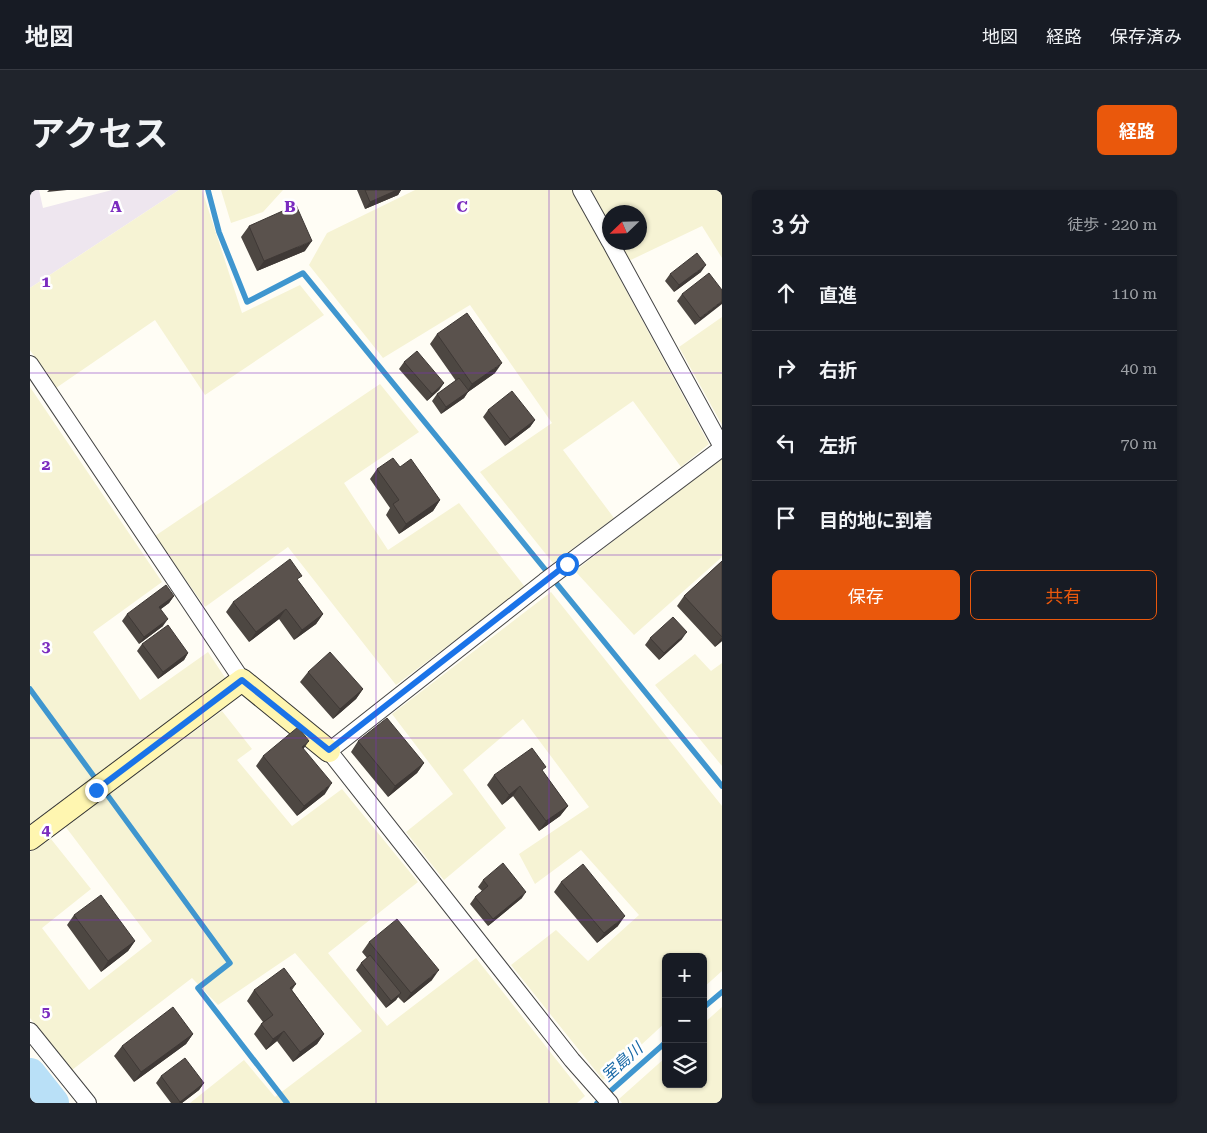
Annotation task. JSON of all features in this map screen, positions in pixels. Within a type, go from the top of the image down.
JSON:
[{"type":"street","points":[[581,190],[602,228]]},
{"type":"street","points":[[329,750],[722,447],[614,250]]},
{"type":"street","points":[[30,364],[242,680],[329,750],[572,1060],[610,1103]]},
{"type":"street","points":[[30,839],[242,680]]},
{"type":"street","points":[[30,1031],[88,1103]]},
{"type":"shaded area","points":[[30,190],[39,190],[43,208],[112,190],[179,190],[30,288]]},
{"type":"shaded area","points":[[179,190],[202,190],[242,313],[300,285],[324,315],[205,395],[155,320],[56,388],[30,350],[30,288]]},
{"type":"shaded area","points":[[221,190],[283,190],[263,212],[231,223]]},
{"type":"shaded area","points":[[415,190],[722,190],[722,258],[702,226],[614,268],[709,444],[681,467],[633,401],[563,450],[614,518],[553,563],[480,472],[552,423],[470,305],[383,358],[309,265],[327,233]]},
{"type":"shaded area","points":[[722,317],[722,425],[679,347]]},
{"type":"shaded area","points":[[380,384],[419,432],[344,483],[388,550],[459,503],[525,587],[396,685],[288,547],[205,607],[155,536]]},
{"type":"shaded area","points":[[30,387],[162,582],[93,632],[140,700],[208,652],[226,679],[30,824]]},
{"type":"shaded area","points":[[722,456],[722,557],[634,635],[575,571]]},
{"type":"shaded area","points":[[551,592],[722,806],[722,971],[707,984],[707,953],[662,953],[662,1026],[603,1080],[511,965],[556,930],[588,961],[639,915],[581,850],[535,884],[519,854],[589,807],[523,719],[463,770],[506,828],[444,880],[406,832],[453,794],[392,714]]},
{"type":"shaded area","points":[[695,654],[711,671],[722,663],[722,766],[655,685]]},
{"type":"shaded area","points":[[222,711],[252,749],[237,760],[292,826],[342,789],[418,882],[328,953],[387,1026],[476,958],[585,1096],[577,1103],[190,1103],[244,1060],[275,1097],[362,1031],[295,953],[218,1005],[192,978],[72,1070],[30,1018],[30,852],[51,839],[91,889],[42,928],[89,990],[152,941],[65,826]]},
{"type":"shaded area","points":[[722,1007],[722,1103],[622,1103],[619,1099],[662,1061],[662,1088],[707,1088],[707,1020]]},
{"type":"building","points":[[365,190],[397,190],[370,202]]},
{"type":"building","points":[[296,205],[312,241],[264,261],[249,226]]},
{"type":"building","points":[[697,253],[706,265],[679,285],[670,274]]},
{"type":"building","points":[[709,273],[722,290],[722,301],[700,318],[682,294]]},
{"type":"building","points":[[467,313],[502,363],[472,384],[437,334]]},
{"type":"building","points":[[417,351],[444,383],[432,394],[404,362]]},
{"type":"building","points":[[459,378],[469,391],[446,407],[437,394]]},
{"type":"building","points":[[512,391],[535,420],[510,439],[488,410]]},
{"type":"building","points":[[393,458],[400,467],[411,459],[440,500],[406,524],[393,504],[399,500],[377,469]]},
{"type":"building","points":[[290,559],[302,576],[297,579],[323,614],[302,630],[286,609],[256,632],[233,602]]},
{"type":"building","points":[[722,561],[722,637],[684,596]]},
{"type":"building","points":[[166,585],[174,596],[159,607],[168,619],[144,637],[127,614]]},
{"type":"building","points":[[673,617],[687,632],[664,653],[650,638]]},
{"type":"building","points":[[168,625],[188,653],[163,672],[142,644]]},
{"type":"building","points":[[330,652],[363,689],[340,709],[308,672]]},
{"type":"building","points":[[387,718],[424,763],[395,786],[358,741]]},
{"type":"building","points":[[298,727],[309,741],[302,747],[332,783],[304,806],[263,756]]},
{"type":"building","points":[[532,748],[546,767],[542,770],[568,806],[546,821],[520,786],[509,795],[494,775]]},
{"type":"building","points":[[503,863],[526,892],[493,919],[475,897],[488,886],[483,880]]},
{"type":"building","points":[[583,864],[625,916],[604,933],[561,882]]},
{"type":"building","points":[[101,895],[135,941],[108,961],[74,915]]},
{"type":"building","points":[[397,919],[439,970],[411,993],[369,942]]},
{"type":"building","points":[[370,955],[401,993],[391,1001],[361,963]]},
{"type":"building","points":[[284,968],[296,984],[290,988],[324,1034],[300,1052],[284,1031],[273,1039],[261,1024],[273,1015],[254,990]]},
{"type":"building","points":[[173,1007],[193,1034],[141,1072],[122,1046]]},
{"type":"building","points":[[185,1058],[204,1083],[180,1102],[161,1076]]},
{"type":"waterway","points":[[208,190],[219,232],[247,302],[303,273],[722,786]]},
{"type":"waterway","points":[[30,689],[98,782]]},
{"type":"waterway","points":[[103,789],[230,963],[198,988],[287,1103]]},
{"type":"waterway","name":"室島川","points":[[707,1005],[722,992]]},
{"type":"waterway","name":"室島川","points":[[597,1103],[665,1043]]},
{"type":"waterway","points":[[30,1074],[53,1103]]},
{"type":"route","points":[[96,790],[242,680],[329,750],[567,564]]}]
